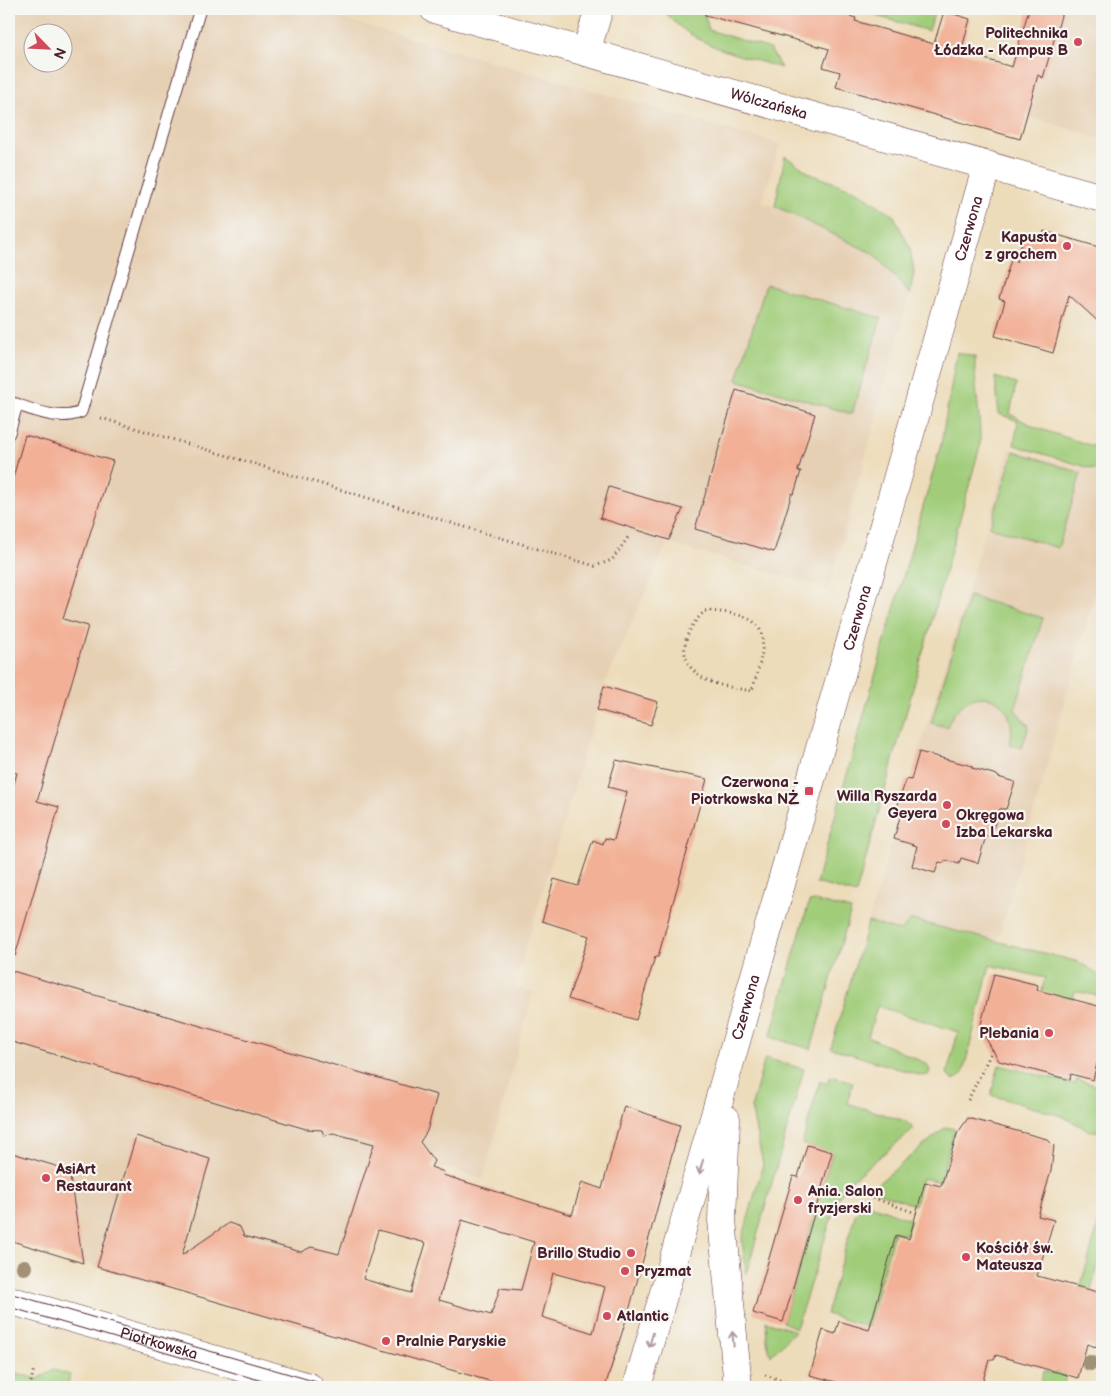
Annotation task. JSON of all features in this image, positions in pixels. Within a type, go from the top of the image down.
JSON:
[{"type":"street","name":"Wólczańska","points":[[434,9],[1102,198]]},
{"type":"street","points":[[586,52],[599,9]]},
{"type":"street","name":"Czerwona","points":[[637,1387],[987,165]]},
{"type":"street","name":"Czerwona","points":[[729,1070],[722,1220],[738,1387]]},
{"type":"street","name":"Piotrkowska","points":[[9,1300],[309,1387]]},
{"type":"lane","points":[[9,433],[13,403],[58,416],[70,417],[81,412],[200,9]]},
{"type":"path","points":[[81,412],[595,566],[612,560],[629,536]]},
{"type":"path","points":[[706,611],[722,611],[758,625],[763,635],[764,652],[752,692],[710,681],[700,676],[689,664],[684,652],[685,637],[694,621],[706,611]]},
{"type":"path","points":[[968,1100],[993,1049]]},
{"type":"path","points":[[859,1192],[916,1213]]},
{"type":"path","points":[[30,1387],[34,1368]]},
{"type":"path","points":[[762,1374],[804,1387]]},
{"type":"shaded area","points":[[9,9],[308,9],[780,144],[762,203],[775,206],[874,254],[910,294],[829,589],[667,543],[604,686],[514,987],[533,992],[483,1179],[400,1155],[371,1153],[318,1331],[9,1241]]},
{"type":"shaded area","name":"Politechnika Łódzka - Kampus B","points":[[1063,9],[1102,9],[1102,139],[1027,116],[1038,75],[1043,77]]},
{"type":"shaded area","points":[[1010,448],[1102,475],[1102,567],[998,941],[912,920],[900,932],[868,922]]},
{"type":"green space","points":[[663,9],[703,9],[709,30],[770,49],[781,68],[732,53],[701,40],[674,22]]},
{"type":"green space","points":[[879,9],[917,9],[934,13],[929,31],[877,16]]},
{"type":"green space","points":[[785,156],[811,174],[859,192],[894,216],[910,248],[914,272],[910,294],[874,254],[775,206]]},
{"type":"green space","points":[[766,284],[881,318],[852,414],[737,380]]},
{"type":"green space","points":[[957,352],[975,357],[980,446],[856,894],[816,883],[941,444]]},
{"type":"green space","points":[[995,377],[1016,384],[1010,414],[1037,428],[1102,449],[1102,472],[1014,445],[1018,421],[999,414]]},
{"type":"green space","points":[[1014,451],[1081,473],[1058,548],[990,527]]},
{"type":"green space","points":[[969,596],[1043,618],[1015,710],[1029,726],[1022,748],[1010,745],[1011,727],[1007,713],[1000,703],[990,698],[978,698],[966,702],[956,712],[947,727],[931,723]]},
{"type":"green space","points":[[815,901],[851,910],[811,1049],[770,1037],[809,902]]},
{"type":"green space","points":[[912,920],[1079,962],[1095,972],[1102,980],[1102,997],[1075,991],[1068,1019],[1037,1011],[1045,978],[990,965],[963,1073],[958,1078],[952,1080],[947,1073],[958,1032],[877,1006],[868,1037],[927,1064],[930,1071],[928,1075],[922,1076],[831,1048],[868,922],[900,931]]},
{"type":"green space","points":[[765,1058],[804,1069],[746,1275],[742,1240],[763,1164],[751,1108]]},
{"type":"green space","points":[[999,1065],[1075,1084],[1077,1079],[1097,1086],[1102,1095],[1102,1131],[1090,1131],[1062,1116],[991,1095]]},
{"type":"green space","points":[[830,1076],[853,1082],[847,1103],[905,1121],[914,1129],[850,1181],[838,1198],[796,1328],[783,1322],[832,1153],[802,1144],[820,1081],[828,1083]]},
{"type":"green space","points":[[946,1127],[955,1129],[940,1182],[922,1178],[915,1205],[870,1190]]},
{"type":"green space","points":[[871,1205],[911,1220],[906,1235],[894,1232],[868,1327],[826,1314],[855,1215],[861,1207]]},
{"type":"green space","points":[[1102,1212],[1102,1252],[1063,1387],[1039,1387],[1044,1371],[1055,1374]]},
{"type":"green space","points":[[766,1321],[795,1331],[771,1356],[767,1341]]},
{"type":"green space","points":[[54,1370],[70,1375],[67,1387],[9,1387],[9,1374],[15,1376],[16,1373],[38,1379]]},
{"type":"building","points":[[705,9],[826,9],[856,18],[855,21],[934,44],[944,11],[970,19],[961,52],[1012,67],[1029,9],[1063,9],[1043,78],[1038,75],[1020,139],[836,87],[840,72],[823,67],[829,49],[705,15]]},
{"type":"building","points":[[1044,231],[1102,248],[1102,325],[1069,295],[1053,353],[995,336],[1005,301],[999,299],[1011,260],[1016,262],[1025,233],[1042,236]]},
{"type":"building","points":[[736,390],[815,414],[798,471],[801,471],[794,494],[792,493],[774,552],[695,529]]},
{"type":"building","points":[[25,435],[113,461],[63,619],[88,626],[37,801],[59,807],[15,956],[9,955],[9,801],[17,773],[9,770],[9,492]]},
{"type":"building","points":[[609,487],[683,509],[669,540],[600,518]]},
{"type":"building","points":[[604,686],[658,702],[651,725],[597,710]]},
{"type":"building","name":"Okręgowa Izba Lekarska","points":[[919,752],[972,766],[972,768],[1015,782],[1006,809],[1000,809],[990,837],[986,836],[978,863],[961,858],[959,864],[945,860],[944,863],[939,862],[935,873],[912,866],[917,846],[894,839],[901,813],[896,811],[906,779],[911,780]]},
{"type":"building","points":[[616,760],[707,779],[658,957],[655,957],[636,1020],[568,999],[589,936],[542,921],[554,879],[578,886],[593,840],[603,844],[605,838],[614,840],[627,792],[608,787]]},
{"type":"building","points":[[9,970],[437,1095],[427,1131],[420,1142],[434,1161],[431,1167],[444,1172],[443,1175],[572,1215],[582,1182],[602,1189],[624,1106],[680,1125],[630,1307],[605,1387],[510,1387],[97,1267],[136,1136],[210,1159],[182,1255],[229,1223],[240,1227],[244,1236],[301,1252],[311,1247],[339,1254],[374,1144],[333,1133],[324,1136],[322,1130],[306,1129],[9,1041]],"holes":[[[462,1220],[534,1242],[521,1290],[500,1288],[491,1315],[439,1300]],[[378,1230],[426,1243],[411,1293],[363,1279]],[[553,1273],[605,1287],[593,1333],[542,1317]]]},
{"type":"building","name":"Plebania","points":[[994,974],[1038,985],[1037,990],[1102,1007],[1102,1043],[1093,1080],[1071,1074],[1070,1080],[999,1061],[980,1028]]},
{"type":"building","name":"Kościół św. Mateusza","points":[[968,1118],[1047,1139],[1054,1146],[1051,1171],[1038,1216],[1054,1220],[1037,1276],[1102,1293],[1102,1329],[1096,1347],[1087,1344],[1078,1378],[996,1355],[994,1360],[989,1360],[981,1387],[854,1387],[810,1375],[823,1330],[835,1334],[839,1321],[869,1330],[896,1235],[909,1239],[925,1182],[941,1186],[957,1134]]},
{"type":"building","points":[[807,1145],[832,1152],[783,1322],[753,1313],[793,1176],[798,1177]]},
{"type":"building","points":[[9,1152],[69,1170],[83,1263],[9,1240]]},
{"type":"tram line","points":[[9,1293],[334,1387]]},
{"type":"tram line","points":[[9,1307],[283,1387]]},
{"type":"place","name":"Politechnika Łódzka - Kampus B","points":[[1078,42]]},
{"type":"place","name":"Kapusta z grochem","points":[[1067,246]]},
{"type":"place","name":"Czerwona - Piotrkowska NŻ","points":[[809,791]]},
{"type":"place","name":"Willa Ryszarda Geyera","points":[[947,805]]},
{"type":"place","name":"Okręgowa Izba Lekarska","points":[[946,824]]},
{"type":"place","name":"Plebania","points":[[1049,1033]]},
{"type":"place","name":"AsiArt Restaurant","points":[[46,1178]]},
{"type":"place","name":"Ania. Salon fryzjerski","points":[[798,1200]]},
{"type":"place","name":"Brillo Studio","points":[[631,1253]]},
{"type":"place","name":"Kościół św. Mateusza","points":[[966,1257]]},
{"type":"place","name":"Pryzmat","points":[[625,1271]]},
{"type":"place","name":"Atlantic","points":[[607,1316]]},
{"type":"place","name":"Pralnie Paryskie","points":[[386,1341]]}]
